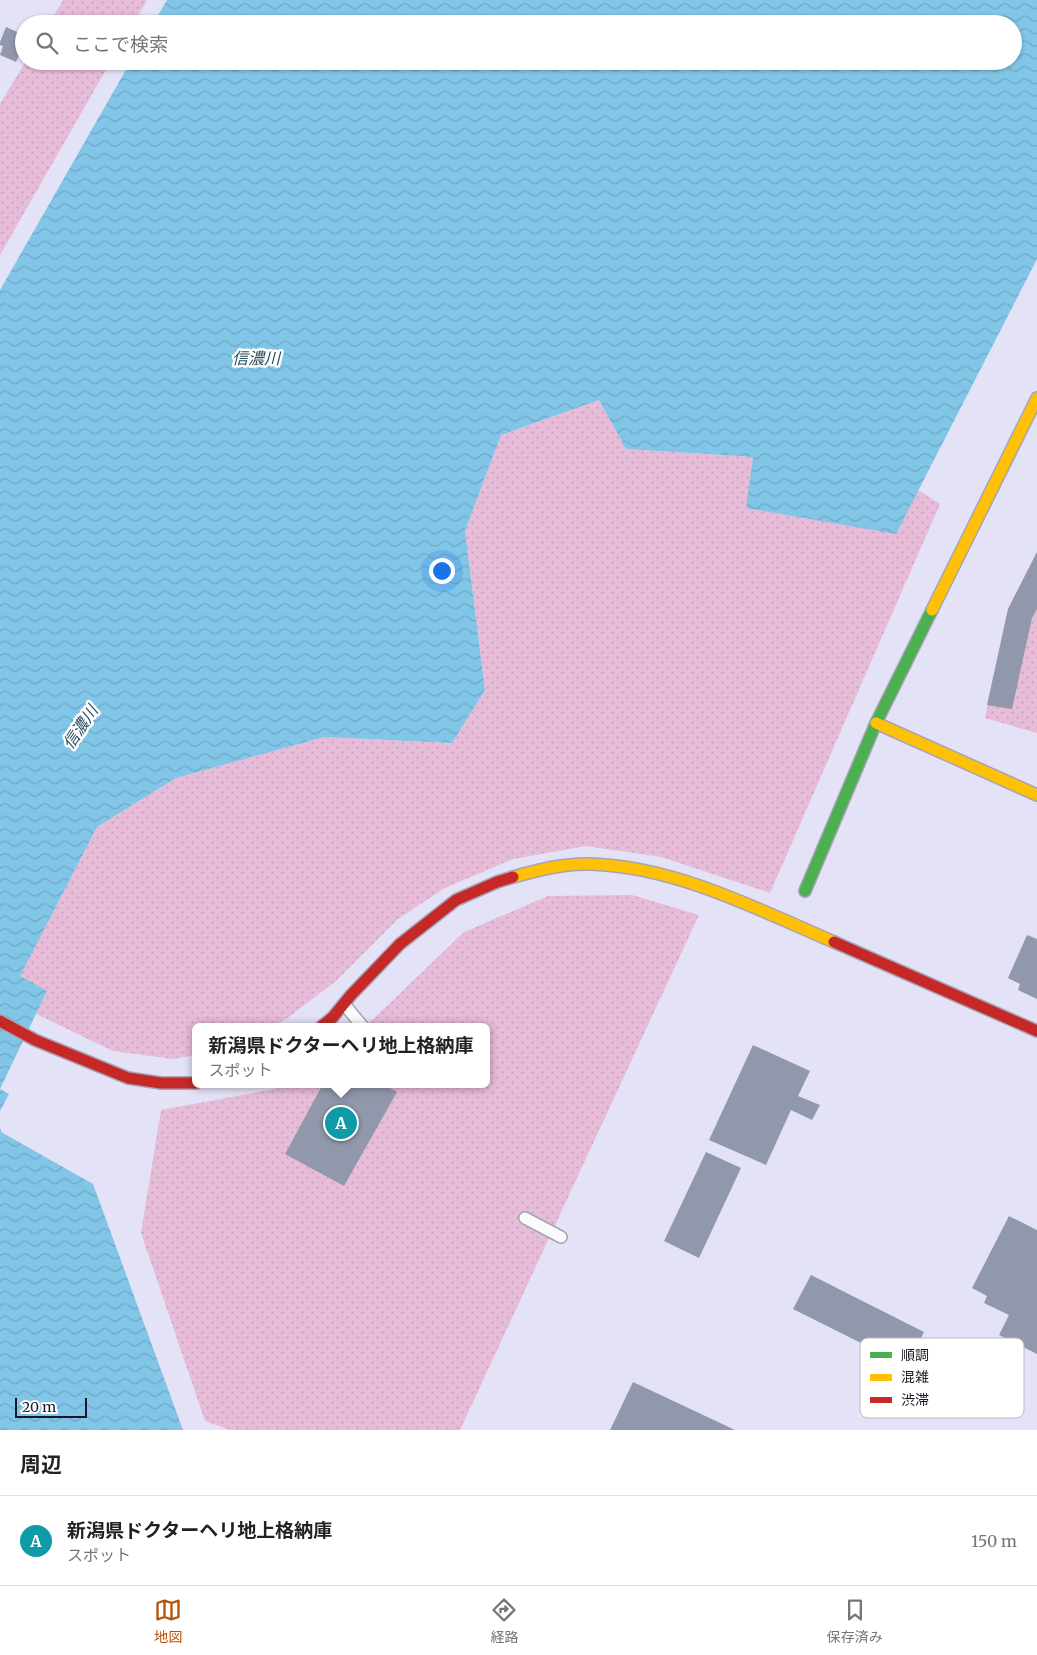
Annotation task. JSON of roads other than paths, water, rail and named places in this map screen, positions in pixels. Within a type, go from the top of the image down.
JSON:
[{"type":"street","points":[[805,890],[876,723],[1037,398]]},
{"type":"street","points":[[876,723],[1037,795]]},
{"type":"street","points":[[326,1023],[400,944],[456,900],[496,882],[541,869],[590,864],[632,868],[680,880],[728,896],[1037,1031]]},
{"type":"street","points":[[0,1021],[35,1040],[128,1078],[161,1083],[192,1083]]},
{"type":"lane","points":[[344,1004],[360,1023]]},
{"type":"lane","points":[[525,1218],[561,1237]]},
{"type":"water","name":"信濃川","points":[[167,0],[1037,0],[1037,259],[896,534],[746,508],[753,457],[626,449],[599,400],[501,435],[465,531],[485,690],[452,743],[324,737],[176,778],[97,827],[20,976],[47,991],[0,1089],[0,290],[126,70],[1022,70],[1022,15],[158,15]]},
{"type":"water","points":[[0,1089],[9,1094],[0,1111]]},
{"type":"water","points":[[0,1127],[1,1132],[93,1184],[183,1430],[0,1430]]},
{"type":"place","name":"新潟県ドクターヘリ地上格納庫","points":[[341,1123]]}]
